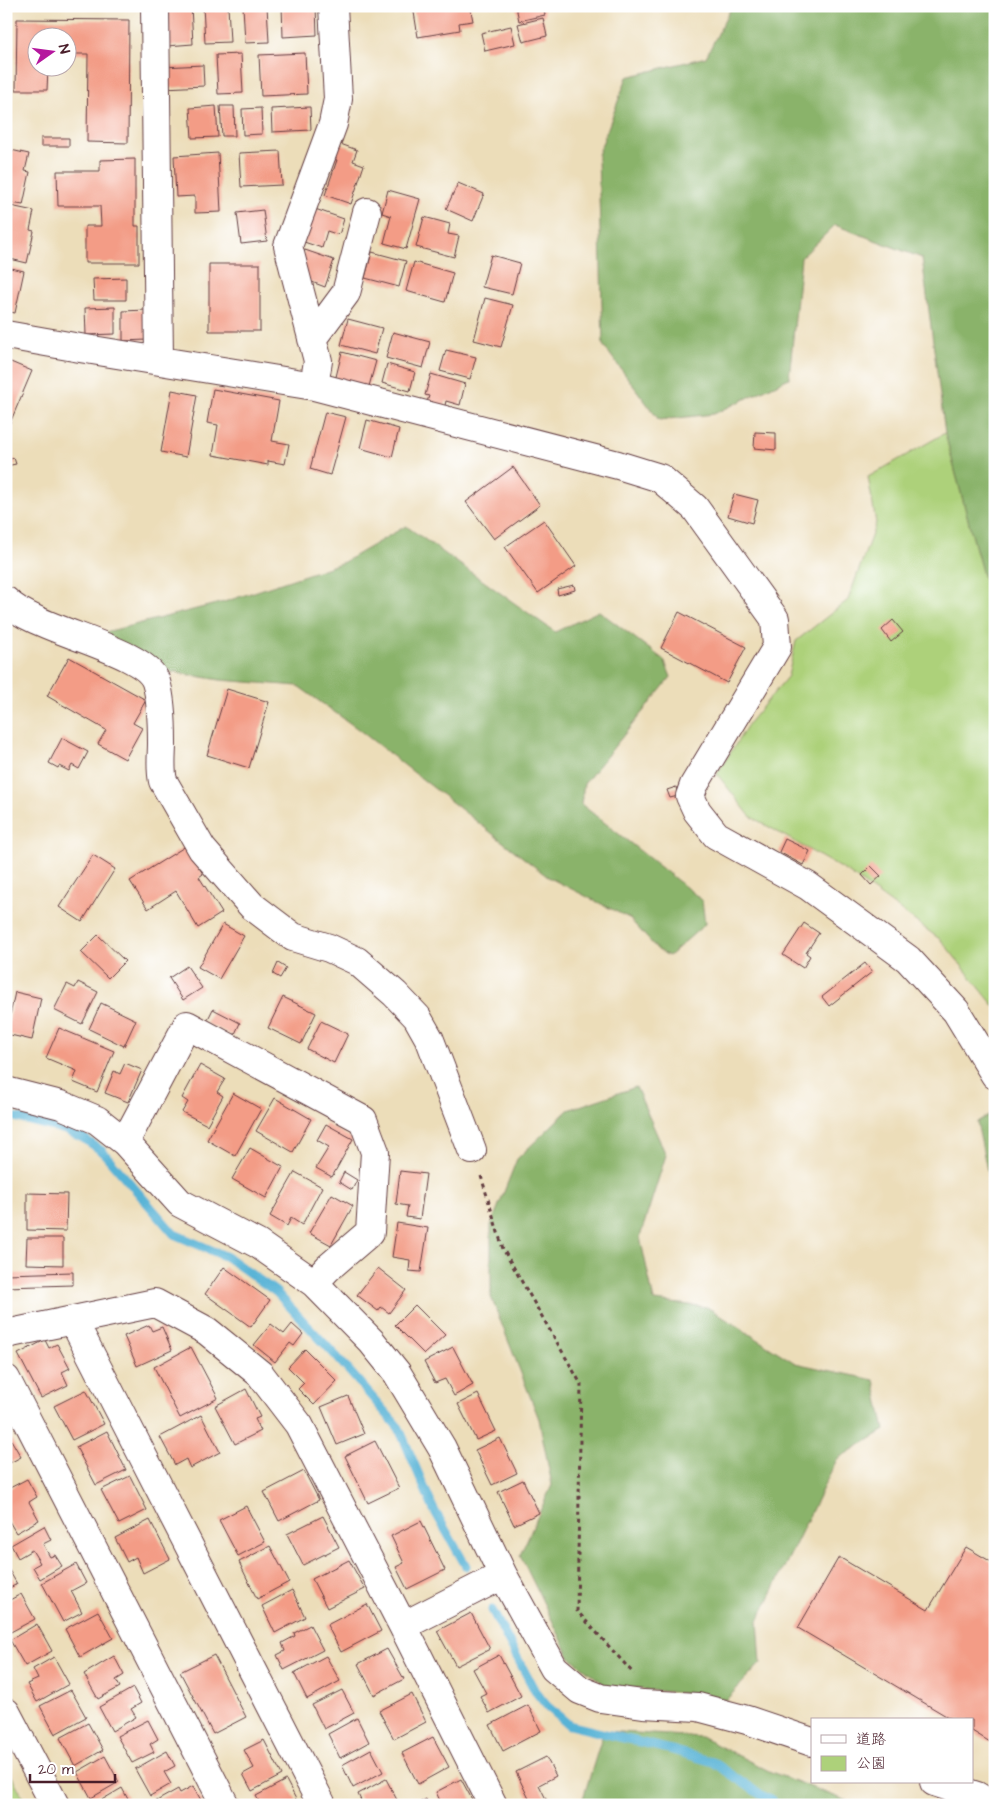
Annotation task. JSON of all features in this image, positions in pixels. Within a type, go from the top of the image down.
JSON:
[{"type":"street","points":[[155,6],[159,360]]},
{"type":"street","points":[[314,386],[318,361],[288,246],[333,124],[338,99],[333,6]]},
{"type":"street","points":[[312,339],[346,293],[367,212]]},
{"type":"street","points":[[6,334],[314,386],[618,465],[660,478],[695,508],[775,618],[777,647],[694,785],[690,796],[697,811],[716,835],[808,886],[908,959],[956,1011],[995,1075]]},
{"type":"street","points":[[6,601],[23,614],[136,660],[148,669],[156,680],[160,709],[162,742],[160,769],[163,781],[202,849],[252,906],[293,937],[329,948],[357,961],[394,994],[416,1017],[430,1040],[472,1150]]},
{"type":"street","points":[[125,1142],[187,1024],[363,1120],[375,1152],[370,1232],[328,1268],[314,1283]]},
{"type":"street","points":[[6,1091],[62,1105],[97,1120],[125,1142],[180,1203],[258,1244],[314,1283],[372,1342],[397,1373],[442,1448],[502,1575],[554,1668],[580,1690],[600,1698],[660,1705],[698,1706],[811,1742]]},
{"type":"street","points":[[6,1334],[155,1304],[206,1331],[260,1374],[299,1425],[493,1805]]},
{"type":"street","points":[[73,1320],[322,1805]]},
{"type":"street","points":[[6,1379],[225,1805]]},
{"type":"street","points":[[403,1626],[502,1575]]},
{"type":"street","points":[[6,1712],[55,1805]]},
{"type":"street","points":[[940,1784],[977,1796],[992,1805]]},
{"type":"path","points":[[472,1150],[504,1250],[581,1384],[577,1611],[660,1705]]},
{"type":"green space","points":[[732,6],[995,6],[995,620],[945,433],[922,258],[835,225],[801,258],[789,378],[714,414],[659,420],[603,345],[598,155],[627,77],[706,57]]},
{"type":"green space","points":[[945,433],[995,620],[995,1007],[941,940],[849,873],[750,816],[717,774],[749,723],[788,676],[796,641],[848,600],[876,523],[868,477]]},
{"type":"green space","points":[[406,526],[555,632],[599,611],[664,660],[671,677],[584,784],[581,804],[702,900],[705,924],[669,956],[658,950],[629,918],[548,877],[358,729],[298,686],[220,680],[161,670],[94,635],[224,602],[344,562]]},
{"type":"green space","points":[[636,1087],[666,1155],[640,1237],[654,1301],[707,1307],[795,1363],[874,1380],[885,1430],[837,1459],[758,1621],[761,1663],[726,1700],[702,1695],[606,1686],[570,1657],[520,1555],[552,1485],[539,1419],[491,1297],[491,1225],[517,1159],[568,1110]]},
{"type":"green space","points":[[995,1111],[995,1209],[977,1122]]},
{"type":"green space","points":[[604,1731],[701,1737],[771,1772],[858,1805],[581,1805]]},
{"type":"green space","points":[[6,1765],[27,1805],[6,1805]]},
{"type":"building","points":[[165,6],[191,6],[193,44],[167,46]]},
{"type":"building","points":[[203,6],[228,6],[230,42],[205,43]]},
{"type":"building","points":[[243,6],[267,6],[269,42],[245,43]]},
{"type":"building","points":[[282,6],[316,6],[317,35],[283,37]]},
{"type":"building","points":[[413,6],[470,6],[473,21],[459,23],[460,30],[418,37]]},
{"type":"building","points":[[516,6],[543,6],[545,15],[519,21]]},
{"type":"building","points":[[543,18],[547,36],[523,42],[518,24]]},
{"type":"building","points":[[17,19],[129,20],[128,143],[87,142],[88,54],[78,54],[78,28],[28,28],[28,78],[48,78],[47,90],[16,90]]},
{"type":"building","points":[[511,26],[515,44],[485,51],[481,33]]},
{"type":"building","points":[[305,53],[307,94],[261,96],[259,55]]},
{"type":"building","points":[[241,54],[243,93],[218,94],[216,55]]},
{"type":"building","points":[[203,65],[204,86],[164,88],[163,67]]},
{"type":"building","points":[[216,106],[218,137],[192,138],[190,108]]},
{"type":"building","points":[[220,106],[234,106],[235,136],[222,136]]},
{"type":"building","points":[[310,107],[311,130],[272,132],[271,109]]},
{"type":"building","points":[[261,108],[262,134],[243,135],[242,109]]},
{"type":"building","points":[[41,138],[69,138],[69,146],[41,146]]},
{"type":"building","points":[[335,142],[357,150],[353,161],[364,165],[351,204],[325,195],[337,160],[330,158]]},
{"type":"building","points":[[6,149],[29,154],[25,171],[30,172],[23,205],[6,202]]},
{"type":"building","points":[[280,151],[282,185],[241,187],[239,153]]},
{"type":"building","points":[[218,153],[221,212],[195,213],[195,196],[176,197],[174,156]]},
{"type":"building","points":[[135,159],[135,226],[139,226],[139,263],[85,263],[85,226],[101,226],[100,206],[58,206],[57,171],[100,171],[100,160]]},
{"type":"building","points":[[458,183],[484,194],[473,221],[446,209]]},
{"type":"building","points":[[388,190],[420,199],[406,249],[384,243],[391,216],[382,213]]},
{"type":"building","points":[[6,205],[34,211],[30,230],[34,231],[27,263],[6,258]]},
{"type":"building","points":[[315,209],[344,219],[339,235],[327,231],[322,248],[304,242]]},
{"type":"building","points":[[263,210],[267,241],[241,244],[237,213]]},
{"type":"building","points":[[424,217],[450,224],[448,234],[459,236],[454,257],[416,247]]},
{"type":"building","points":[[305,250],[334,260],[325,287],[304,279],[299,266]]},
{"type":"building","points":[[372,252],[406,261],[399,287],[365,278]]},
{"type":"building","points":[[491,255],[520,263],[512,294],[482,287]]},
{"type":"building","points":[[414,262],[453,273],[445,302],[406,291]]},
{"type":"building","points":[[209,264],[260,264],[260,331],[209,331]]},
{"type":"building","points":[[6,267],[24,271],[15,313],[6,311]]},
{"type":"building","points":[[126,278],[126,300],[94,300],[93,279]]},
{"type":"building","points":[[485,298],[513,305],[501,347],[474,340]]},
{"type":"building","points":[[115,307],[115,334],[86,335],[85,308]]},
{"type":"building","points":[[146,310],[147,340],[123,341],[123,311]]},
{"type":"building","points":[[348,319],[382,328],[375,354],[341,345]]},
{"type":"building","points":[[393,332],[430,342],[423,368],[386,358]]},
{"type":"building","points":[[446,350],[476,357],[470,379],[440,371]]},
{"type":"building","points":[[342,352],[376,361],[368,390],[335,381]]},
{"type":"building","points":[[6,360],[32,371],[10,423],[6,422]]},
{"type":"building","points":[[387,364],[415,372],[410,391],[382,383]]},
{"type":"building","points":[[431,374],[465,384],[460,405],[446,401],[444,410],[426,405],[429,396],[425,395]]},
{"type":"building","points":[[213,389],[279,401],[272,441],[289,444],[285,464],[268,461],[268,465],[213,455],[218,425],[207,423]]},
{"type":"building","points":[[172,390],[197,395],[186,457],[161,452]]},
{"type":"building","points":[[325,412],[346,417],[330,475],[310,469]]},
{"type":"building","points":[[367,420],[399,429],[392,457],[360,448]]},
{"type":"building","points":[[755,432],[776,433],[776,450],[754,448]]},
{"type":"building","points":[[14,458],[16,464],[6,466],[6,460]]},
{"type":"building","points":[[513,467],[540,505],[494,539],[466,502]]},
{"type":"building","points":[[734,494],[758,500],[752,523],[728,516]]},
{"type":"building","points":[[544,520],[576,566],[538,593],[505,547]]},
{"type":"building","points":[[574,585],[575,590],[558,595],[557,589]]},
{"type":"building","points":[[679,612],[746,647],[727,683],[661,648]]},
{"type":"building","points":[[893,620],[903,632],[891,642],[882,630]]},
{"type":"building","points":[[69,657],[146,700],[133,723],[142,728],[125,759],[98,744],[106,730],[47,696]]},
{"type":"building","points":[[227,689],[269,702],[249,768],[207,755]]},
{"type":"building","points":[[62,738],[88,752],[79,769],[72,765],[69,771],[49,763]]},
{"type":"building","points":[[676,787],[678,796],[670,798],[667,790]]},
{"type":"building","points":[[785,839],[810,851],[803,865],[779,852]]},
{"type":"building","points":[[186,846],[203,874],[199,877],[222,913],[198,928],[176,891],[148,909],[130,881]]},
{"type":"building","points":[[93,855],[115,869],[82,922],[59,907]]},
{"type":"building","points":[[871,866],[881,876],[871,885],[862,875]]},
{"type":"building","points":[[804,923],[819,933],[806,953],[810,956],[803,968],[783,955]]},
{"type":"building","points":[[223,924],[244,936],[219,979],[198,967]]},
{"type":"building","points":[[98,935],[125,961],[108,978],[81,952]]},
{"type":"building","points":[[278,963],[286,968],[280,978],[273,974]]},
{"type":"building","points":[[865,963],[872,972],[829,1006],[822,997]]},
{"type":"building","points":[[187,966],[202,988],[183,1000],[169,978]]},
{"type":"building","points":[[78,982],[98,992],[82,1024],[54,1010],[67,984],[75,988]]},
{"type":"building","points":[[15,992],[41,998],[32,1040],[6,1034]]},
{"type":"building","points":[[283,997],[316,1013],[301,1044],[268,1028]]},
{"type":"building","points":[[101,1003],[136,1020],[124,1046],[89,1029]]},
{"type":"building","points":[[213,1009],[240,1023],[234,1036],[206,1023]]},
{"type":"building","points":[[321,1021],[348,1034],[334,1063],[307,1049]]},
{"type":"building","points":[[59,1028],[114,1051],[97,1092],[73,1082],[77,1071],[46,1058]]},
{"type":"building","points":[[125,1063],[142,1070],[128,1102],[105,1093],[114,1071],[120,1074]]},
{"type":"building","points":[[200,1065],[225,1079],[217,1092],[223,1096],[207,1125],[182,1112],[188,1102],[182,1098]]},
{"type":"building","points":[[233,1093],[261,1109],[235,1156],[207,1140]]},
{"type":"building","points":[[275,1098],[311,1119],[293,1152],[256,1131]]},
{"type":"building","points":[[326,1124],[353,1139],[332,1177],[316,1168],[329,1147],[317,1140]]},
{"type":"building","points":[[250,1148],[283,1167],[266,1198],[232,1179]]},
{"type":"building","points":[[400,1171],[426,1174],[420,1219],[406,1217],[408,1206],[396,1204]]},
{"type":"building","points":[[295,1172],[322,1187],[302,1225],[291,1218],[287,1226],[270,1216]]},
{"type":"building","points":[[344,1172],[357,1180],[352,1190],[339,1182]]},
{"type":"building","points":[[27,1193],[67,1194],[66,1231],[27,1230]]},
{"type":"building","points":[[332,1194],[353,1206],[331,1245],[309,1233]]},
{"type":"building","points":[[397,1223],[428,1228],[421,1272],[409,1271],[410,1260],[392,1257]]},
{"type":"building","points":[[27,1238],[63,1238],[63,1265],[26,1264]]},
{"type":"building","points":[[224,1267],[270,1300],[251,1327],[205,1294]]},
{"type":"building","points":[[378,1268],[406,1290],[389,1313],[381,1307],[378,1311],[357,1295]]},
{"type":"building","points":[[73,1272],[73,1285],[6,1287],[6,1274]]},
{"type":"building","points":[[415,1305],[445,1335],[424,1354],[395,1325]]},
{"type":"building","points":[[271,1324],[284,1334],[292,1324],[303,1334],[294,1346],[290,1343],[275,1362],[254,1345]]},
{"type":"building","points":[[149,1325],[152,1331],[162,1327],[172,1350],[137,1366],[124,1336]]},
{"type":"building","points":[[45,1340],[49,1348],[57,1344],[70,1368],[62,1372],[68,1385],[41,1398],[18,1354]]},
{"type":"building","points":[[191,1347],[218,1398],[180,1418],[154,1367]]},
{"type":"building","points":[[453,1347],[473,1385],[454,1396],[445,1379],[435,1383],[424,1362]]},
{"type":"building","points":[[305,1349],[337,1381],[314,1405],[298,1389],[304,1383],[288,1367]]},
{"type":"building","points":[[246,1389],[260,1417],[255,1419],[261,1431],[235,1444],[215,1406]]},
{"type":"building","points":[[86,1390],[104,1424],[72,1440],[54,1406]]},
{"type":"building","points":[[478,1394],[496,1431],[476,1440],[458,1404]]},
{"type":"building","points":[[348,1396],[364,1434],[337,1445],[321,1407]]},
{"type":"building","points":[[201,1415],[220,1452],[190,1468],[186,1459],[175,1465],[160,1437]]},
{"type":"building","points":[[6,1431],[21,1457],[6,1465]]},
{"type":"building","points":[[107,1431],[126,1470],[96,1485],[76,1447]]},
{"type":"building","points":[[500,1438],[517,1473],[492,1485],[475,1450]]},
{"type":"building","points":[[375,1441],[399,1488],[368,1503],[345,1456]]},
{"type":"building","points":[[304,1471],[319,1500],[279,1521],[264,1492]]},
{"type":"building","points":[[130,1476],[147,1510],[119,1524],[101,1490]]},
{"type":"building","points":[[27,1479],[37,1497],[29,1502],[39,1520],[16,1533],[6,1516],[6,1490]]},
{"type":"building","points":[[523,1480],[539,1513],[514,1525],[498,1492]]},
{"type":"building","points":[[246,1506],[265,1542],[238,1556],[219,1520]]},
{"type":"building","points":[[323,1516],[339,1547],[303,1565],[287,1534]]},
{"type":"building","points":[[150,1520],[170,1559],[143,1573],[136,1557],[127,1562],[115,1538]]},
{"type":"building","points":[[421,1521],[445,1570],[407,1589],[396,1567],[404,1563],[391,1536]]},
{"type":"building","points":[[44,1526],[51,1540],[43,1544],[50,1557],[55,1555],[62,1566],[40,1579],[33,1567],[40,1563],[32,1550],[18,1558],[11,1545]]},
{"type":"building","points":[[270,1546],[289,1582],[257,1599],[239,1562]]},
{"type":"building","points":[[966,1547],[995,1564],[995,1745],[974,1732],[974,1718],[950,1718],[798,1628],[839,1557],[928,1610]]},
{"type":"building","points":[[349,1560],[365,1589],[327,1608],[312,1579]]},
{"type":"building","points":[[76,1564],[86,1583],[71,1591],[82,1612],[63,1622],[42,1583]]},
{"type":"building","points":[[6,1565],[17,1584],[6,1590]]},
{"type":"building","points":[[292,1590],[305,1617],[275,1633],[262,1606]]},
{"type":"building","points":[[21,1594],[35,1619],[7,1634],[6,1602]]},
{"type":"building","points":[[367,1604],[381,1631],[341,1652],[327,1625]]},
{"type":"building","points":[[98,1611],[113,1638],[80,1657],[65,1629]]},
{"type":"building","points":[[471,1613],[490,1649],[456,1666],[437,1631]]},
{"type":"building","points":[[37,1624],[52,1651],[25,1666],[10,1640]]},
{"type":"building","points":[[310,1625],[323,1650],[284,1670],[277,1655],[285,1651],[282,1643],[295,1636],[294,1633]]},
{"type":"building","points":[[387,1649],[404,1679],[374,1695],[358,1664]]},
{"type":"building","points":[[214,1655],[246,1717],[213,1734],[180,1672]]},
{"type":"building","points":[[499,1655],[521,1696],[489,1713],[480,1696],[486,1693],[473,1669]]},
{"type":"building","points":[[114,1656],[124,1675],[116,1680],[120,1687],[98,1699],[84,1674]]},
{"type":"building","points":[[326,1656],[340,1681],[307,1699],[294,1673]]},
{"type":"building","points":[[54,1657],[69,1684],[37,1702],[27,1684],[38,1679],[33,1669]]},
{"type":"building","points":[[133,1688],[141,1703],[131,1709],[136,1717],[112,1731],[99,1707]]},
{"type":"building","points":[[71,1690],[86,1717],[55,1734],[40,1706]]},
{"type":"building","points":[[342,1690],[354,1713],[324,1729],[312,1705]]},
{"type":"building","points":[[412,1694],[426,1722],[394,1739],[379,1711]]},
{"type":"building","points":[[528,1705],[541,1731],[503,1751],[490,1725]]},
{"type":"building","points":[[357,1718],[369,1742],[340,1758],[328,1734]]},
{"type":"building","points":[[148,1720],[158,1739],[150,1744],[154,1752],[132,1763],[117,1736]]},
{"type":"building","points":[[88,1723],[103,1750],[75,1766],[60,1738]]},
{"type":"building","points":[[433,1737],[449,1767],[418,1784],[402,1753]]},
{"type":"building","points":[[264,1740],[282,1775],[252,1791],[243,1774],[254,1768],[244,1750]]},
{"type":"building","points":[[371,1749],[383,1772],[353,1788],[342,1765]]},
{"type":"building","points":[[167,1751],[175,1766],[164,1772],[171,1784],[150,1796],[135,1769]]},
{"type":"building","points":[[105,1756],[119,1782],[91,1798],[77,1772]]},
{"type":"building","points":[[546,1757],[556,1776],[539,1785],[547,1801],[539,1805],[532,1805],[516,1772]]},
{"type":"building","points":[[386,1779],[397,1800],[389,1805],[363,1805],[358,1794]]},
{"type":"building","points":[[461,1779],[475,1805],[449,1805],[448,1802],[442,1805],[436,1792]]},
{"type":"building","points":[[286,1780],[299,1805],[261,1805],[256,1796]]},
{"type":"building","points":[[193,1786],[202,1802],[197,1805],[154,1805],[153,1803],[178,1789],[180,1793]]},
{"type":"building","points":[[122,1788],[131,1805],[93,1805]]},
{"type":"building","points":[[426,1799],[429,1805],[415,1805]]},
{"type":"waterway","points":[[6,1115],[65,1130],[83,1138],[102,1151],[174,1234],[227,1257],[276,1292],[336,1356],[399,1428],[433,1508],[466,1566]]},
{"type":"waterway","points":[[492,1610],[535,1691],[547,1706],[569,1725],[713,1762],[778,1805]]}]
